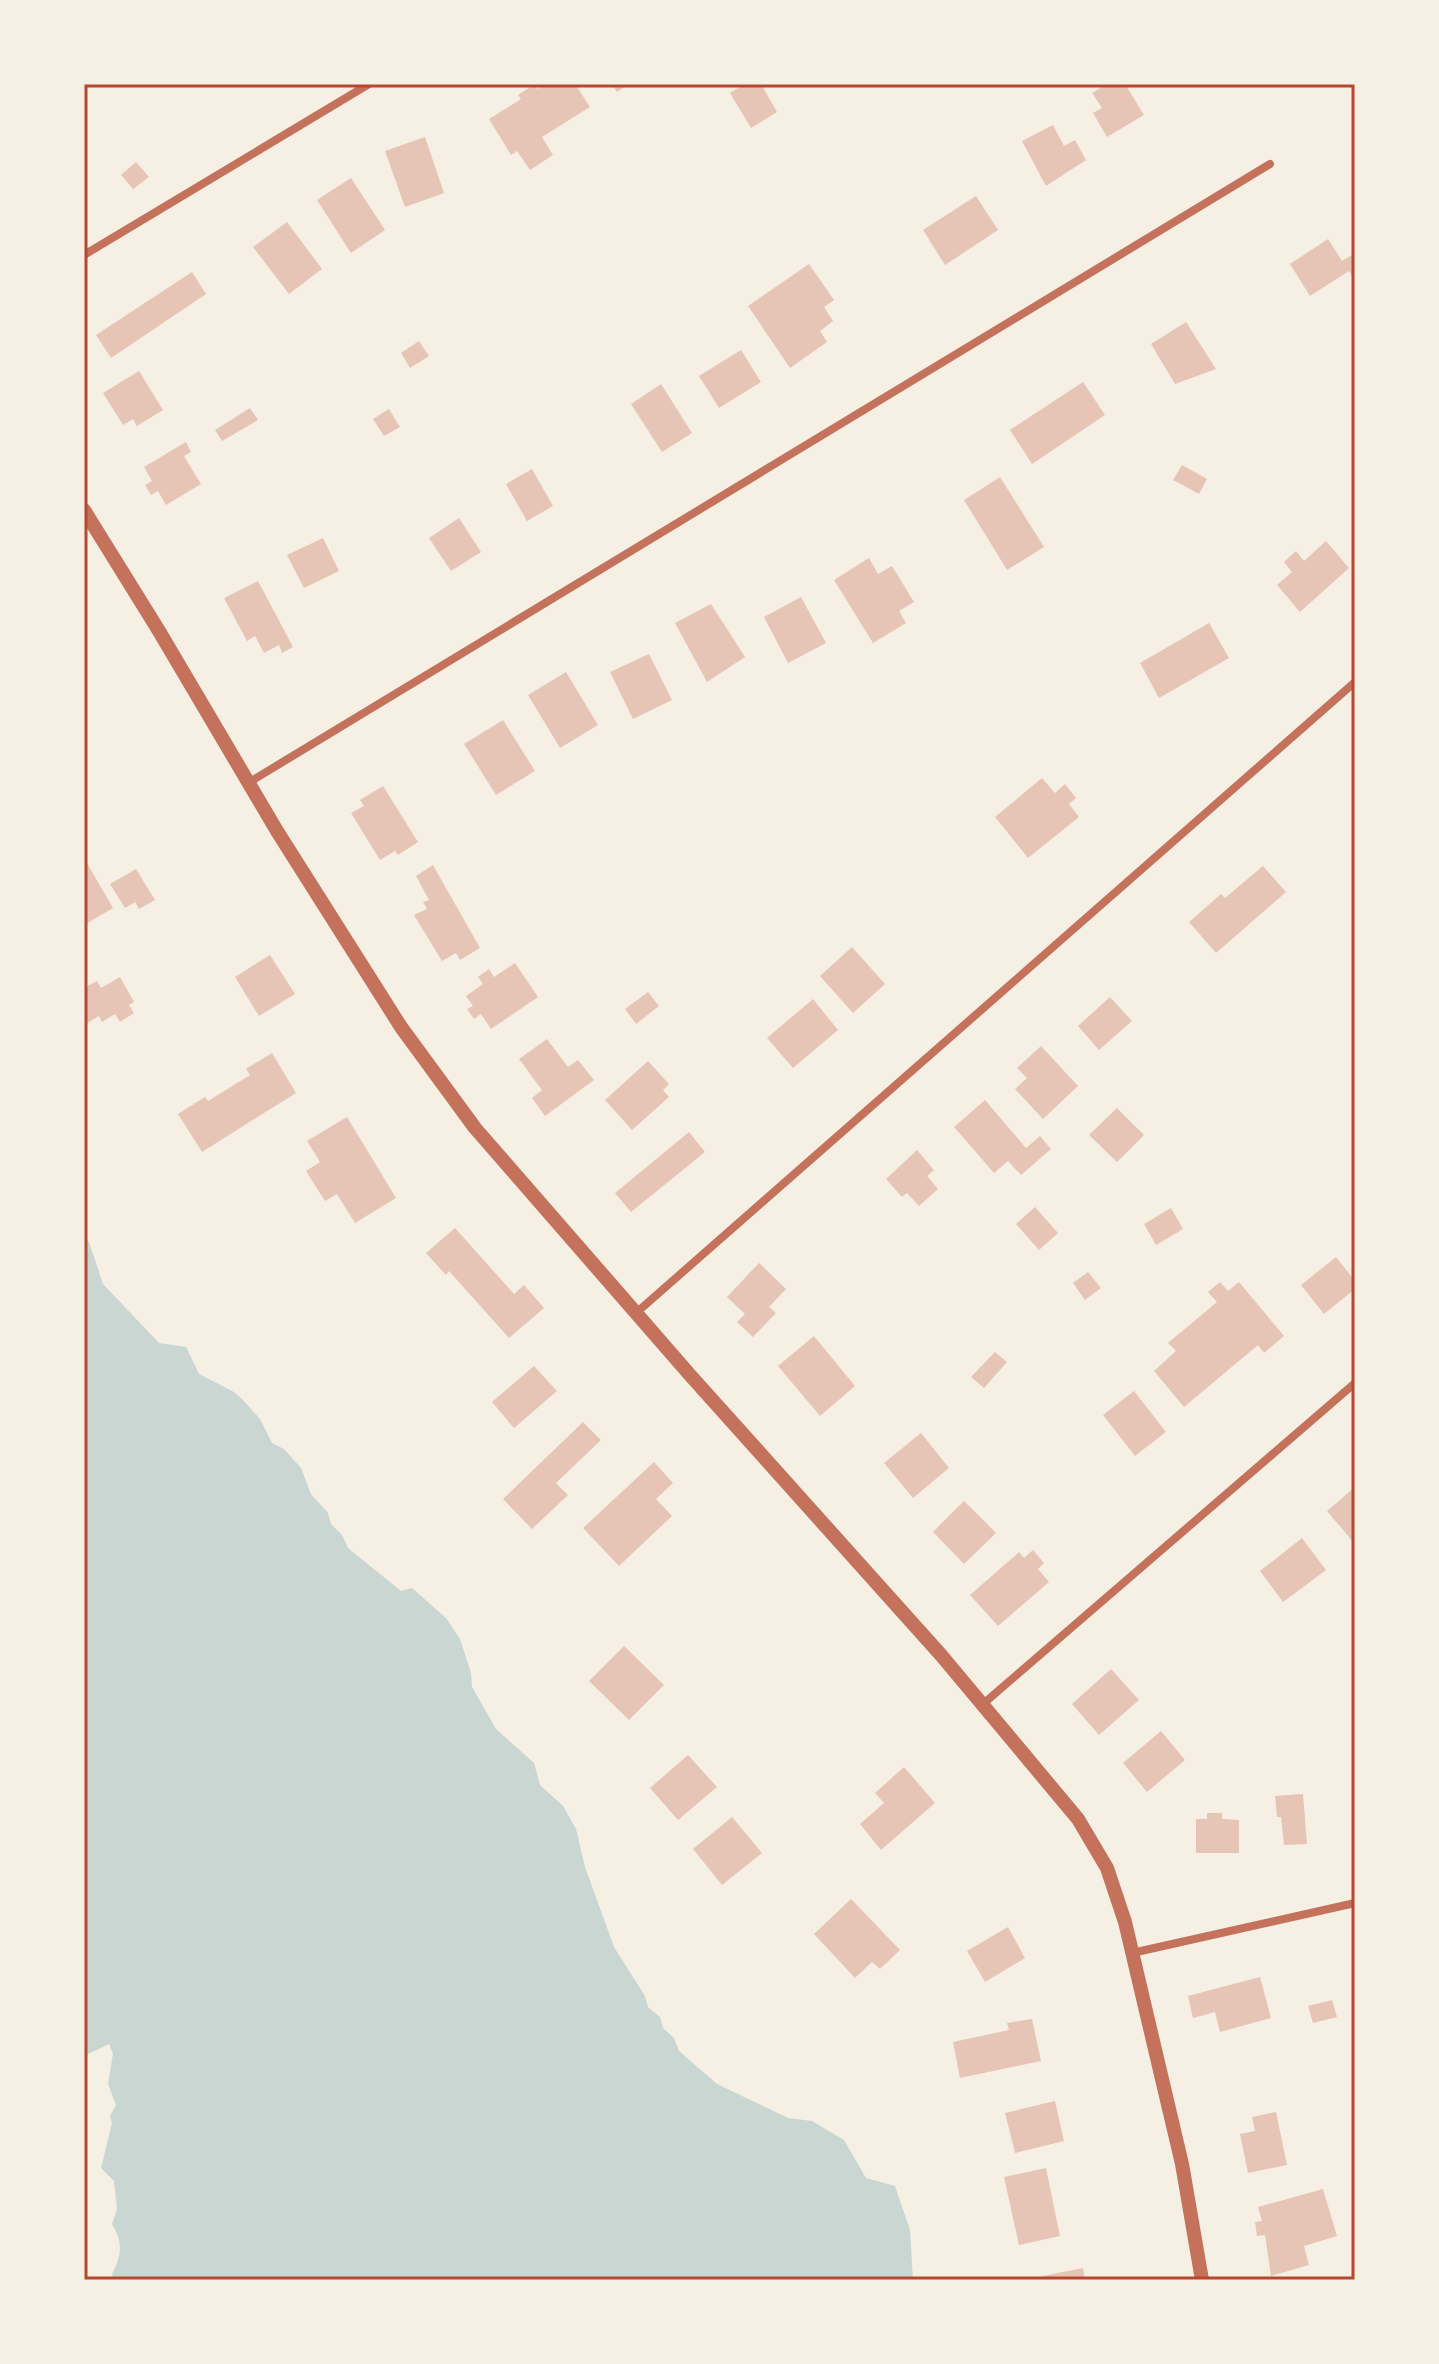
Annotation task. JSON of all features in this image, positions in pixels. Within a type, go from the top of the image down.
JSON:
[{"type":"street","points":[[84,255],[369,84]]},
{"type":"street","points":[[248,783],[1270,164]]},
{"type":"street","points":[[84,510],[248,783],[410,1040],[475,1128],[983,1704],[1078,1819],[1107,1868],[1132,1953],[1182,2164],[1202,2280]]},
{"type":"street","points":[[636,1313],[1355,682]]},
{"type":"street","points":[[983,1704],[1355,1383]]},
{"type":"street","points":[[1132,1953],[1355,1903]]},
{"type":"shaded area","points":[[84,1238],[89,1242],[103,1284],[159,1343],[186,1347],[199,1374],[234,1392],[260,1419],[272,1443],[284,1449],[301,1468],[311,1494],[328,1513],[331,1524],[342,1535],[348,1548],[401,1591],[412,1588],[446,1618],[460,1639],[471,1673],[472,1687],[496,1729],[534,1763],[540,1785],[563,1806],[576,1829],[585,1867],[614,1947],[645,1996],[648,2007],[660,2017],[663,2028],[674,2038],[679,2051],[717,2084],[788,2118],[812,2121],[844,2140],[866,2178],[895,2186],[910,2230],[913,2280],[114,2280],[112,2274],[120,2249],[112,2224],[117,2209],[114,2181],[101,2168],[112,2123],[110,2116],[116,2105],[108,2084],[113,2054],[109,2044],[84,2056]]},
{"type":"building","points":[[535,84],[538,89],[545,84],[575,84],[590,107],[542,137],[553,155],[530,170],[517,151],[511,155],[489,119],[521,99],[518,95]]},
{"type":"building","points":[[612,84],[629,84],[617,92]]},
{"type":"building","points":[[745,84],[761,84],[777,112],[751,128],[730,93]]},
{"type":"building","points":[[1107,84],[1125,84],[1144,115],[1107,137],[1093,113],[1102,108],[1092,93]]},
{"type":"building","points":[[1053,125],[1064,146],[1075,140],[1086,160],[1046,186],[1022,141]]},
{"type":"building","points":[[425,137],[444,193],[405,207],[385,151]]},
{"type":"building","points":[[136,162],[149,177],[133,189],[121,175]]},
{"type":"building","points":[[351,178],[385,230],[351,253],[317,200]]},
{"type":"building","points":[[976,196],[998,230],[945,265],[923,230]]},
{"type":"building","points":[[287,222],[322,269],[289,294],[253,247]]},
{"type":"building","points":[[1328,239],[1342,261],[1355,253],[1355,280],[1349,271],[1310,296],[1290,264]]},
{"type":"building","points":[[809,264],[834,300],[824,307],[833,321],[820,331],[827,342],[790,368],[748,306]]},
{"type":"building","points":[[192,272],[206,294],[111,358],[96,335]]},
{"type":"building","points":[[1186,322],[1216,369],[1175,384],[1151,344]]},
{"type":"building","points":[[419,341],[429,356],[410,368],[401,353]]},
{"type":"building","points":[[741,350],[761,382],[719,408],[699,376]]},
{"type":"building","points":[[139,371],[163,410],[137,426],[133,419],[123,425],[103,393]]},
{"type":"building","points":[[1083,382],[1105,415],[1032,464],[1010,430]]},
{"type":"building","points":[[661,384],[692,433],[662,452],[631,404]]},
{"type":"building","points":[[250,408],[258,420],[222,441],[215,430]]},
{"type":"building","points":[[389,409],[400,427],[384,436],[373,419]]},
{"type":"building","points":[[186,442],[191,452],[184,456],[201,484],[166,505],[158,491],[151,495],[145,485],[152,481],[144,467]]},
{"type":"building","points":[[1182,465],[1207,479],[1199,494],[1173,480]]},
{"type":"building","points":[[532,469],[553,506],[527,521],[506,484]]},
{"type":"building","points":[[1000,477],[1044,547],[1007,570],[964,500]]},
{"type":"building","points":[[459,518],[481,552],[451,571],[429,538]]},
{"type":"building","points":[[323,538],[339,571],[304,588],[287,555]]},
{"type":"building","points":[[1326,541],[1349,568],[1300,612],[1277,585],[1292,572],[1284,562],[1296,551],[1304,561]]},
{"type":"building","points":[[869,558],[878,574],[892,566],[914,602],[899,611],[906,623],[873,643],[834,580]]},
{"type":"building","points":[[258,581],[293,647],[282,653],[279,645],[264,653],[255,636],[247,641],[224,598]]},
{"type":"building","points":[[801,597],[826,643],[788,663],[764,617]]},
{"type":"building","points":[[711,604],[745,657],[707,682],[675,623]]},
{"type":"building","points":[[1209,623],[1229,658],[1159,698],[1140,663]]},
{"type":"building","points":[[649,654],[672,700],[633,719],[610,672]]},
{"type":"building","points":[[566,672],[598,725],[560,748],[528,695]]},
{"type":"building","points":[[503,720],[535,771],[496,795],[464,744]]},
{"type":"building","points":[[1042,778],[1055,793],[1065,784],[1076,798],[1069,804],[1079,817],[1028,858],[995,817]]},
{"type":"building","points":[[383,786],[418,842],[398,855],[395,851],[380,860],[351,813],[364,806],[360,800]]},
{"type":"building","points":[[84,858],[113,908],[84,925]]},
{"type":"building","points":[[433,865],[480,948],[460,960],[456,953],[442,961],[414,915],[427,909],[423,902],[429,900],[416,876]]},
{"type":"building","points":[[1263,866],[1286,892],[1216,953],[1189,922],[1221,894],[1225,898]]},
{"type":"building","points":[[136,869],[155,900],[139,909],[135,902],[125,908],[110,884]]},
{"type":"building","points":[[852,947],[885,984],[853,1013],[820,976]]},
{"type":"building","points":[[270,955],[295,994],[259,1016],[235,977]]},
{"type":"building","points":[[515,963],[538,997],[491,1029],[481,1014],[474,1019],[467,1009],[473,1006],[466,996],[483,984],[478,977],[489,969],[494,977]]},
{"type":"building","points":[[120,977],[134,1002],[129,1005],[134,1013],[120,1022],[115,1014],[102,1022],[99,1016],[84,1025],[84,988],[97,981],[101,988]]},
{"type":"building","points":[[648,992],[659,1006],[636,1024],[625,1009]]},
{"type":"building","points":[[1110,997],[1132,1021],[1099,1050],[1078,1026]]},
{"type":"building","points":[[813,999],[838,1030],[793,1068],[767,1038]]},
{"type":"building","points":[[547,1039],[568,1067],[578,1060],[594,1080],[545,1116],[532,1098],[542,1090],[519,1059]]},
{"type":"building","points":[[1041,1046],[1078,1086],[1043,1119],[1015,1089],[1027,1078],[1017,1068]]},
{"type":"building","points":[[272,1053],[296,1093],[202,1152],[178,1114],[205,1097],[208,1101],[250,1075],[246,1069]]},
{"type":"building","points":[[648,1061],[669,1084],[663,1090],[669,1097],[632,1130],[605,1100]]},
{"type":"building","points":[[985,1100],[1026,1148],[1040,1136],[1051,1149],[1021,1175],[1008,1161],[994,1173],[954,1127]]},
{"type":"building","points":[[1117,1108],[1144,1135],[1117,1162],[1089,1135]]},
{"type":"building","points":[[347,1117],[396,1198],[355,1223],[337,1194],[325,1201],[306,1171],[320,1162],[307,1141]]},
{"type":"building","points":[[689,1132],[705,1152],[631,1212],[615,1193]]},
{"type":"building","points":[[917,1150],[934,1170],[927,1176],[938,1189],[919,1206],[907,1193],[902,1197],[886,1179]]},
{"type":"building","points":[[1035,1207],[1058,1233],[1039,1250],[1016,1224]]},
{"type":"building","points":[[1171,1208],[1183,1229],[1156,1245],[1144,1224]]},
{"type":"building","points":[[455,1228],[514,1294],[524,1285],[544,1308],[509,1338],[449,1271],[446,1275],[426,1253]]},
{"type":"building","points":[[1336,1257],[1355,1281],[1355,1289],[1324,1314],[1301,1285]]},
{"type":"building","points":[[759,1263],[786,1289],[769,1307],[776,1313],[753,1337],[737,1322],[745,1314],[727,1297]]},
{"type":"building","points":[[1088,1272],[1101,1288],[1085,1300],[1073,1283]]},
{"type":"building","points":[[1220,1282],[1228,1291],[1239,1282],[1284,1336],[1264,1353],[1258,1345],[1184,1407],[1154,1371],[1176,1351],[1168,1343],[1217,1302],[1208,1292]]},
{"type":"building","points":[[814,1336],[855,1386],[820,1416],[778,1366]]},
{"type":"building","points":[[995,1352],[1007,1362],[984,1388],[971,1377]]},
{"type":"building","points":[[534,1366],[557,1391],[514,1428],[492,1402]]},
{"type":"building","points":[[1134,1391],[1166,1432],[1135,1456],[1103,1415]]},
{"type":"building","points":[[583,1422],[601,1440],[556,1483],[568,1495],[532,1529],[503,1499]]},
{"type":"building","points":[[921,1433],[949,1468],[913,1498],[884,1463]]},
{"type":"building","points":[[654,1462],[673,1483],[656,1499],[672,1516],[619,1566],[583,1528]]},
{"type":"building","points":[[1355,1487],[1355,1544],[1327,1511]]},
{"type":"building","points":[[964,1501],[996,1533],[964,1564],[933,1532]]},
{"type":"building","points":[[1302,1538],[1326,1570],[1283,1602],[1260,1571]]},
{"type":"building","points":[[1033,1550],[1044,1563],[1038,1569],[1049,1582],[998,1626],[970,1595],[1019,1552],[1024,1558]]},
{"type":"building","points":[[624,1646],[664,1685],[629,1720],[589,1681]]},
{"type":"building","points":[[1111,1669],[1139,1700],[1099,1735],[1072,1704]]},
{"type":"building","points":[[1161,1731],[1185,1760],[1147,1792],[1123,1763]]},
{"type":"building","points":[[688,1755],[717,1787],[678,1820],[650,1788]]},
{"type":"building","points":[[904,1767],[935,1803],[881,1850],[860,1824],[884,1803],[875,1793]]},
{"type":"building","points":[[1303,1794],[1307,1844],[1284,1845],[1275,1796]]},
{"type":"building","points":[[1207,1813],[1222,1813],[1222,1819],[1239,1820],[1239,1853],[1196,1853],[1196,1819],[1207,1819]]},
{"type":"building","points":[[732,1817],[762,1853],[722,1885],[693,1849]]},
{"type":"building","points":[[851,1899],[900,1950],[880,1969],[872,1962],[855,1978],[814,1934]]},
{"type":"building","points":[[1008,1927],[1025,1958],[985,1982],[967,1951]]},
{"type":"building","points":[[1260,1977],[1271,2018],[1220,2032],[1215,2012],[1193,2018],[1188,1996]]},
{"type":"building","points":[[1332,2000],[1337,2017],[1313,2023],[1308,2006]]},
{"type":"building","points":[[1032,2019],[1041,2061],[960,2078],[953,2042],[1009,2030],[1007,2023]]},
{"type":"building","points":[[1055,2101],[1064,2141],[1015,2153],[1005,2113]]},
{"type":"building","points":[[1276,2112],[1287,2165],[1248,2173],[1240,2134],[1255,2131],[1252,2117]]},
{"type":"building","points":[[1046,2168],[1060,2236],[1019,2245],[1004,2177]]},
{"type":"building","points":[[1323,2189],[1337,2236],[1304,2246],[1309,2265],[1271,2276],[1265,2235],[1257,2236],[1255,2222],[1262,2221],[1258,2207]]},
{"type":"building","points":[[1083,2268],[1085,2280],[1044,2280],[1043,2276]]}]
